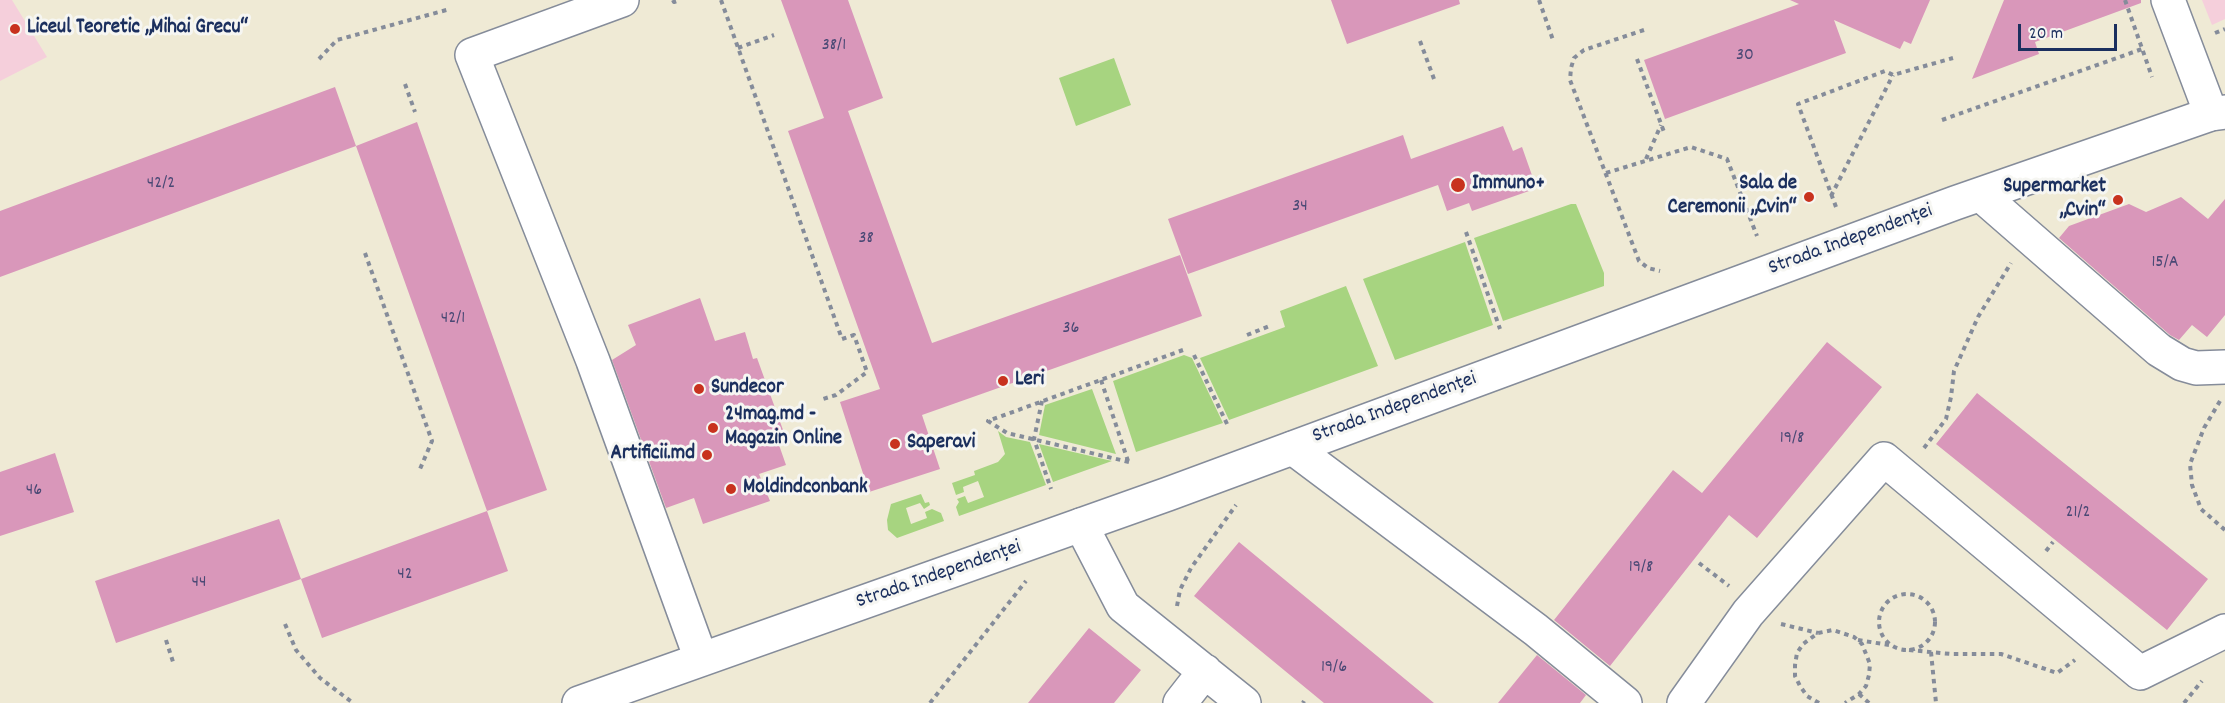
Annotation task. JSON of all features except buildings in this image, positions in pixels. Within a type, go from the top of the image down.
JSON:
[{"type":"main road","points":[[622,0],[472,55],[593,361],[701,659]]},
{"type":"main road","name":"Strada Independenței","points":[[579,703],[1081,525],[1739,282],[2218,113],[2168,0]]},
{"type":"main road","points":[[1981,195],[2165,354],[2182,364],[2196,368],[2225,367]]},
{"type":"main road","points":[[1293,447],[1536,630],[1625,703]]},
{"type":"main road","points":[[1684,703],[1748,613],[1884,459],[2140,673],[2225,631]]},
{"type":"main road","points":[[1081,525],[1123,606],[1244,703]]},
{"type":"main road","points":[[1180,703],[1205,671]]},
{"type":"path","points":[[673,0],[674,2],[680,0]]},
{"type":"path","points":[[722,0],[842,339],[854,335],[867,372],[836,395],[823,399]]},
{"type":"path","points":[[1539,0],[1553,40]]},
{"type":"path","points":[[2125,0],[2152,77]]},
{"type":"path","points":[[320,59],[337,40],[450,9]]},
{"type":"path","points":[[1644,30],[1584,50],[1574,58],[1570,80],[1639,261],[1648,268],[1660,271]]},
{"type":"path","points":[[738,48],[774,35]]},
{"type":"path","points":[[1420,42],[1434,80]]},
{"type":"path","points":[[1942,120],[2142,49]]},
{"type":"path","points":[[1836,207],[1798,104],[1885,71],[1893,75],[1953,58]]},
{"type":"path","points":[[1637,60],[1664,132]]},
{"type":"path","points":[[1831,196],[1893,75]]},
{"type":"path","points":[[405,84],[415,112]]},
{"type":"path","points":[[1646,159],[1661,125]]},
{"type":"path","points":[[1606,173],[1646,159],[1692,147],[1727,159],[1757,236]]},
{"type":"path","points":[[1466,232],[1500,329]]},
{"type":"path","points":[[1904,475],[1946,419],[1954,371],[1978,317],[1990,293],[2030,238]]},
{"type":"path","points":[[365,253],[432,441],[420,469]]},
{"type":"path","points":[[1247,335],[1272,325]]},
{"type":"path","points":[[1101,380],[1128,462],[1007,433],[988,421],[1183,350]]},
{"type":"path","points":[[1194,355],[1228,426]]},
{"type":"path","points":[[2225,394],[2204,428],[2190,464],[2192,485],[2201,509],[2225,530]]},
{"type":"path","points":[[1042,401],[1034,439],[1051,489]]},
{"type":"path","points":[[1169,643],[1180,590],[1191,568],[1237,504]]},
{"type":"path","points":[[930,703],[1029,578]]},
{"type":"path","points":[[1891,645],[1885,639],[1879,624],[1882,608],[1887,602],[1902,594],[1919,596],[1933,609],[1936,618],[1935,627],[1926,644],[1918,649],[1909,650]]},
{"type":"path","points":[[285,624],[296,650],[320,678],[353,703]]},
{"type":"path","points":[[1819,703],[1807,696],[1795,676],[1797,653],[1812,636],[1822,632],[1833,630],[1843,632],[1857,640],[1891,645],[1899,649],[2001,654],[2057,673],[2102,640]]},
{"type":"path","points":[[166,639],[174,665]]},
{"type":"path","points":[[1845,703],[1859,694],[1866,686],[1870,664],[1867,654],[1857,640]]},
{"type":"path","points":[[1931,652],[1936,703]]},
{"type":"path","points":[[1859,694],[1869,703]]},
{"type":"shaded area","name":"Liceul Teoretic „Mihai Grecu“","points":[[0,0],[12,0],[47,57],[0,81]]},
{"type":"shaded area","points":[[2202,0],[2225,0],[2225,19],[2212,25]]},
{"type":"green space","points":[[1114,58],[1131,105],[1076,126],[1059,78]]},
{"type":"green space","points":[[1576,204],[1604,273],[1604,286],[1503,321],[1474,238]]},
{"type":"green space","points":[[1465,242],[1493,325],[1395,360],[1363,279]]},
{"type":"green space","points":[[1346,286],[1378,366],[1229,420],[1200,358],[1285,327],[1280,311]]},
{"type":"green space","points":[[1184,355],[1192,358],[1223,423],[1136,452],[1113,381]]},
{"type":"green space","points":[[1092,389],[1116,454],[1039,435],[1045,405]]},
{"type":"green space","points":[[998,431],[1006,437],[1030,442],[1046,485],[959,516],[956,507],[959,502],[957,499],[965,496],[968,503],[984,497],[978,481],[963,487],[964,492],[956,495],[952,483],[975,475],[974,471],[998,462],[1005,454]]},
{"type":"green space","points":[[1039,444],[1112,461],[1053,482]]},
{"type":"green space","points":[[921,494],[925,503],[929,502],[930,505],[924,509],[920,503],[906,508],[911,524],[927,518],[925,512],[932,509],[941,513],[944,521],[897,538],[888,530],[887,520],[891,504]]},
{"type":"place","name":"Liceul Teoretic „Mihai Grecu“","points":[[15,29]]},
{"type":"place","name":"Immuno+","points":[[1458,185]]},
{"type":"place","name":"Sala de Ceremonii „Cvin“","points":[[1809,197]]},
{"type":"place","name":"Supermarket „Cvin“","points":[[2118,200]]},
{"type":"place","name":"Leri","points":[[1003,381]]},
{"type":"place","name":"Sundecor","points":[[699,389]]},
{"type":"place","name":"24mag.md - Magazin Online","points":[[713,428]]},
{"type":"place","name":"Saperavi","points":[[895,444]]},
{"type":"place","name":"Artificii.md","points":[[707,455]]},
{"type":"place","name":"Moldindconbank","points":[[731,489]]}]
